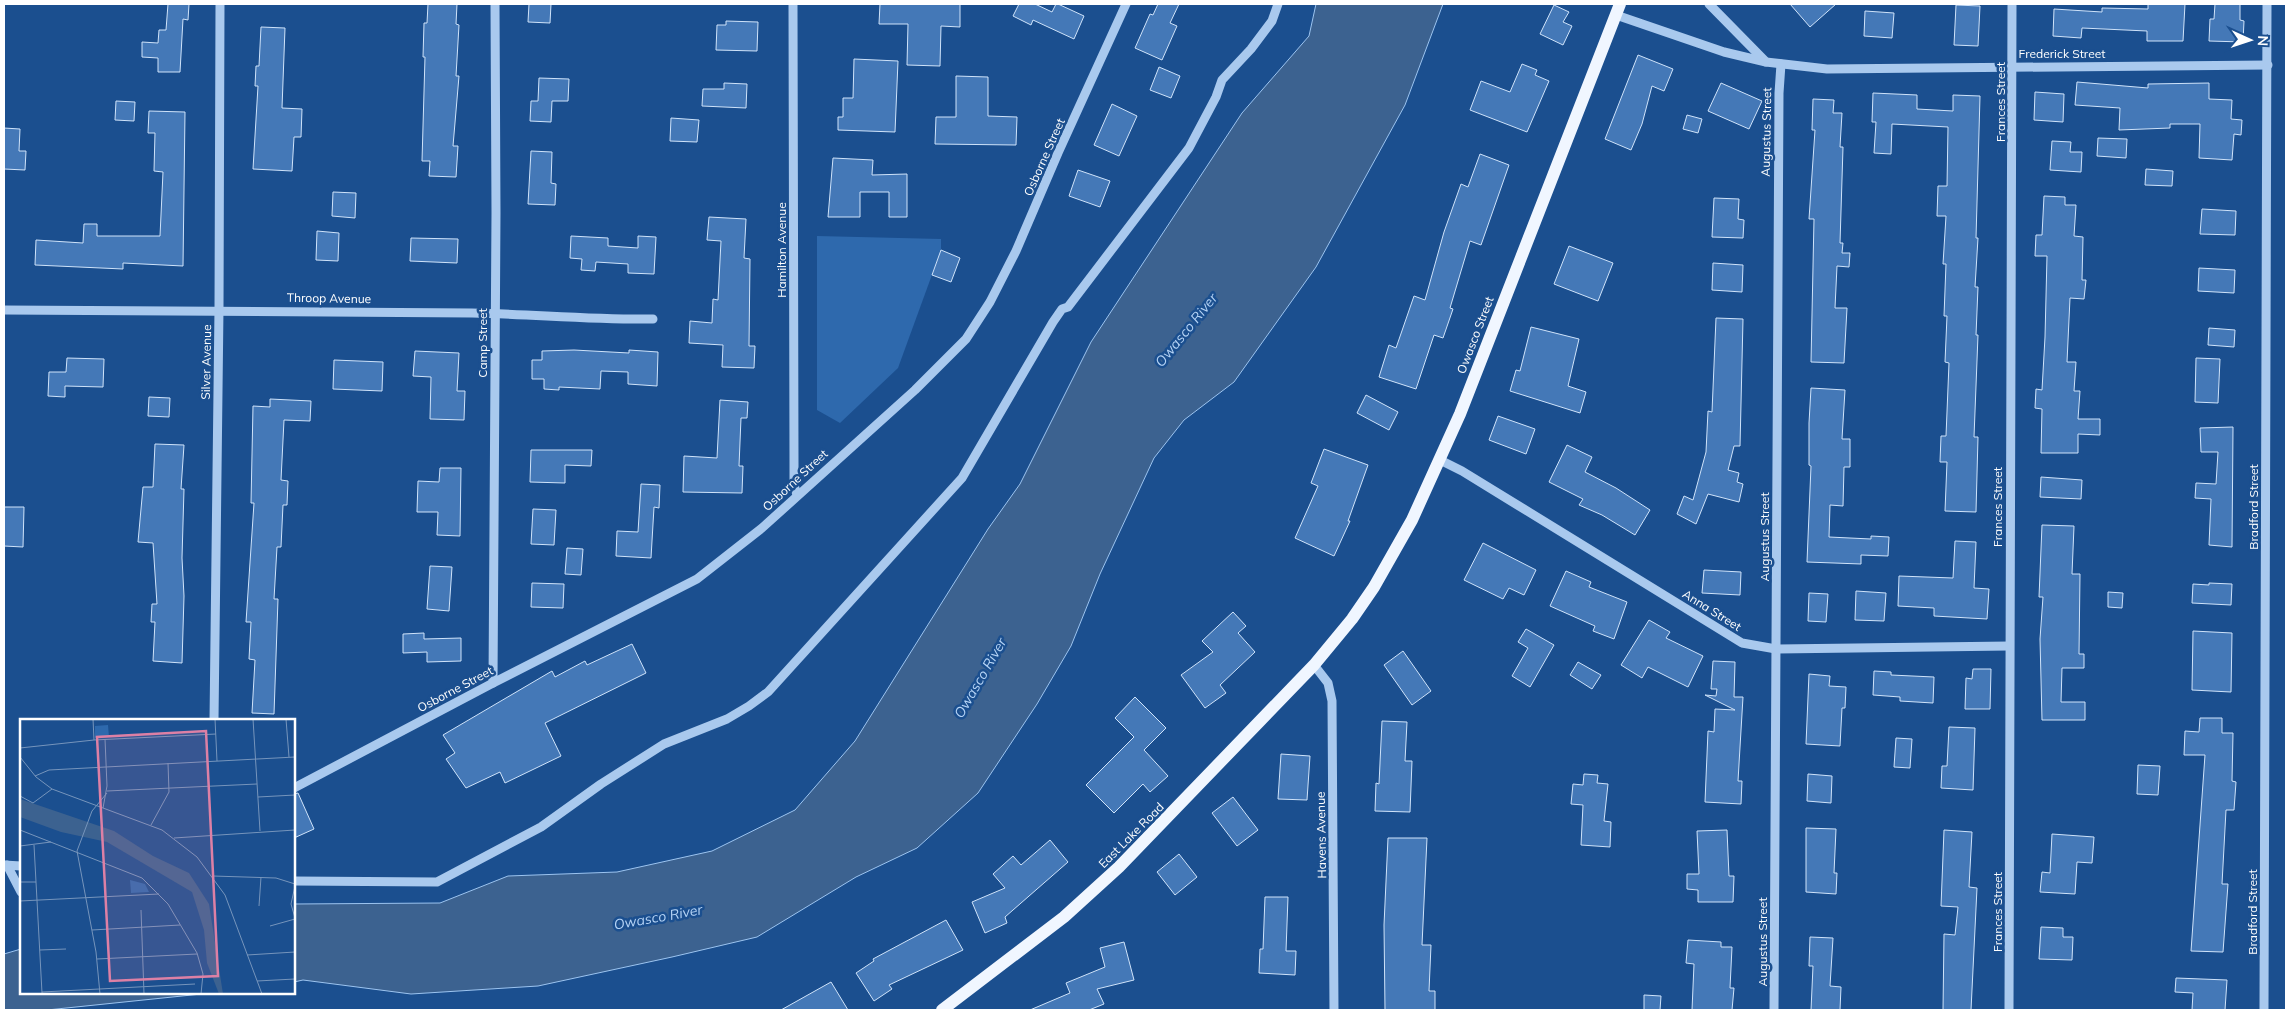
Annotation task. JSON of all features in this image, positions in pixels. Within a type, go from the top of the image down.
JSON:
[{"type":"main road","name":"Owasco Street","points":[[1317,661],[1352,619],[1394,555],[1440,460],[1460,414],[1618,9]]},
{"type":"main road","name":"East Lake Road","points":[[942,1010],[1064,918],[1119,867],[1317,661]]},
{"type":"street","name":"Silver Avenue","points":[[214,719],[219,309],[220,4]]},
{"type":"street","name":"Camp Street","points":[[493,682],[495,4]]},
{"type":"street","name":"Hamilton Avenue","points":[[793,4],[794,486],[798,495]]},
{"type":"street","name":"Osborne Street","points":[[295,787],[493,682],[697,579],[762,528],[914,390],[966,339],[990,302],[1016,251],[1058,153],[1126,4]]},
{"type":"street","points":[[295,881],[429,884],[438,882],[541,827],[600,784],[664,744],[727,718],[749,706],[768,692],[962,478],[1062,308],[1068,307],[1189,148],[1216,97],[1222,80],[1251,49],[1272,21],[1278,4]]},
{"type":"street","points":[[1709,4],[1766,62]]},
{"type":"street","name":"Frances Street","points":[[2009,1010],[2012,4]]},
{"type":"street","name":"Bradford Street","points":[[2264,1010],[2267,4]]},
{"type":"street","name":"Frederick Street","points":[[1618,9],[1708,47],[1766,62],[1828,69],[2013,66],[2268,66]]},
{"type":"street","name":"Augustus Street","points":[[1774,1010],[1779,103],[1781,64]]},
{"type":"street","name":"Throop Avenue","points":[[4,310],[219,309],[653,319]]},
{"type":"street","name":"Anna Street","points":[[1440,460],[1462,471],[1742,643],[1776,649],[2009,646]]},
{"type":"street","name":"Havens Avenue","points":[[1317,661],[1328,683],[1332,701],[1334,1010]]},
{"type":"street","points":[[5,865],[20,866]]},
{"type":"street","points":[[5,865],[20,890]]},
{"type":"shaded area","points":[[817,236],[941,239],[941,250],[898,368],[840,423],[817,410]]},
{"type":"water","name":"Owasco River","points":[[1316,4],[1443,4],[1405,105],[1316,267],[1234,382],[1184,420],[1154,458],[1100,574],[1071,646],[1037,704],[978,793],[917,848],[856,877],[757,937],[538,986],[411,994],[303,980],[295,982],[295,904],[440,903],[508,876],[617,872],[712,851],[795,810],[855,741],[988,529],[1020,484],[1091,342],[1242,113],[1309,36]]},
{"type":"water","points":[[20,949],[20,994],[201,994],[47,1010],[4,1010],[4,954]]},
{"type":"building","points":[[168,4],[189,4],[188,20],[183,19],[180,72],[158,72],[158,58],[142,57],[142,42],[158,43],[159,30],[166,30]]},
{"type":"building","points":[[428,4],[457,4],[456,24],[459,25],[456,76],[459,76],[453,146],[458,146],[456,177],[429,176],[430,161],[422,161],[424,23],[427,23]]},
{"type":"building","points":[[529,4],[551,4],[550,23],[528,22]]},
{"type":"building","points":[[880,4],[960,4],[960,27],[941,26],[940,66],[907,65],[908,24],[879,24]]},
{"type":"building","points":[[1019,4],[1035,4],[1052,12],[1056,4],[1058,4],[1084,16],[1074,39],[1033,20],[1031,25],[1013,16]]},
{"type":"building","points":[[1158,4],[1179,4],[1170,23],[1177,26],[1162,60],[1135,48],[1150,14],[1153,15]]},
{"type":"building","points":[[1790,4],[1836,4],[1810,27]]},
{"type":"building","points":[[2148,4],[2185,4],[2183,41],[2147,41],[2147,31],[2082,28],[2081,38],[2053,36],[2054,9],[2102,12],[2102,8],[2148,9]]},
{"type":"building","points":[[2215,4],[2240,4],[2240,20],[2244,21],[2243,42],[2209,41],[2210,19],[2214,19]]},
{"type":"building","points":[[1554,5],[1569,12],[1563,22],[1572,26],[1563,45],[1540,34]]},
{"type":"building","points":[[1956,5],[1980,6],[1978,46],[1954,45]]},
{"type":"building","points":[[1865,11],[1894,13],[1892,38],[1864,36]]},
{"type":"building","points":[[726,21],[758,22],[757,51],[716,50],[717,25],[726,25]]},
{"type":"building","points":[[261,27],[285,28],[282,108],[302,109],[301,137],[294,137],[292,171],[253,169],[258,86],[255,86],[256,66],[259,66]]},
{"type":"building","points":[[1638,55],[1673,69],[1664,91],[1652,86],[1642,124],[1631,150],[1605,139]]},
{"type":"building","points":[[854,59],[898,61],[895,132],[838,130],[838,117],[843,117],[843,98],[853,98]]},
{"type":"building","points":[[1522,64],[1537,70],[1535,75],[1549,81],[1527,132],[1470,110],[1481,81],[1510,92]]},
{"type":"building","points":[[1159,67],[1180,76],[1171,98],[1150,90]]},
{"type":"building","points":[[956,76],[988,77],[988,116],[1017,117],[1016,145],[935,144],[936,117],[956,117]]},
{"type":"building","points":[[539,78],[569,79],[568,101],[552,101],[551,122],[530,121],[531,101],[538,101]]},
{"type":"building","points":[[2077,82],[2148,88],[2148,84],[2209,83],[2209,99],[2232,100],[2231,119],[2242,120],[2241,135],[2234,134],[2232,160],[2199,158],[2200,124],[2170,124],[2170,128],[2119,130],[2120,108],[2075,105]]},
{"type":"building","points":[[724,83],[747,84],[746,108],[702,106],[703,89],[724,89]]},
{"type":"building","points":[[1721,83],[1762,101],[1749,129],[1708,111]]},
{"type":"building","points":[[2035,92],[2064,94],[2063,122],[2034,120]]},
{"type":"building","points":[[1873,93],[1917,95],[1917,109],[1953,111],[1953,95],[1980,96],[1976,238],[1978,238],[1975,287],[1978,287],[1974,437],[1978,437],[1976,512],[1945,511],[1947,462],[1940,462],[1941,436],[1946,436],[1949,363],[1945,362],[1947,316],[1944,316],[1946,264],[1943,264],[1946,216],[1937,216],[1938,186],[1947,186],[1948,127],[1892,124],[1891,154],[1874,153],[1876,122],[1872,122]]},
{"type":"building","points":[[1813,99],[1834,100],[1833,113],[1842,113],[1840,147],[1843,147],[1840,243],[1843,243],[1842,253],[1850,253],[1849,267],[1837,266],[1835,308],[1847,308],[1844,363],[1811,362],[1814,219],[1809,219],[1815,130],[1812,130]]},
{"type":"building","points":[[116,101],[135,102],[134,121],[115,120]]},
{"type":"building","points":[[1112,104],[1137,116],[1119,156],[1094,145]]},
{"type":"building","points":[[149,111],[185,112],[183,266],[123,263],[123,269],[35,265],[36,240],[83,243],[84,224],[97,224],[97,236],[160,236],[163,172],[154,171],[155,133],[148,133]]},
{"type":"building","points":[[1687,115],[1702,119],[1698,133],[1683,129]]},
{"type":"building","points":[[671,118],[699,120],[697,142],[670,141]]},
{"type":"building","points":[[4,128],[20,129],[19,151],[26,151],[25,170],[4,169]]},
{"type":"building","points":[[2098,138],[2127,139],[2126,158],[2097,156]]},
{"type":"building","points":[[2052,141],[2071,142],[2070,152],[2082,152],[2081,172],[2050,170]]},
{"type":"building","points":[[531,151],[552,152],[551,183],[556,184],[555,205],[528,204]]},
{"type":"building","points":[[1480,154],[1509,165],[1481,245],[1470,241],[1450,308],[1453,309],[1443,338],[1434,335],[1416,389],[1379,377],[1389,345],[1396,348],[1414,296],[1425,300],[1444,232],[1461,184],[1468,187]]},
{"type":"building","points":[[833,158],[873,160],[872,175],[907,174],[907,217],[889,217],[889,192],[860,192],[860,217],[828,217]]},
{"type":"building","points":[[2146,169],[2173,171],[2172,186],[2145,185]]},
{"type":"building","points":[[1078,170],[1110,181],[1100,207],[1069,196]]},
{"type":"building","points":[[333,192],[356,193],[355,218],[332,216]]},
{"type":"building","points":[[2044,196],[2065,197],[2065,205],[2076,205],[2074,236],[2083,237],[2082,280],[2086,280],[2084,299],[2070,298],[2067,362],[2076,362],[2074,391],[2080,391],[2078,419],[2100,419],[2100,435],[2078,434],[2078,453],[2041,453],[2042,409],[2035,408],[2036,389],[2042,390],[2045,337],[2047,256],[2035,256],[2036,235],[2042,235]]},
{"type":"building","points":[[1714,198],[1739,199],[1738,219],[1744,220],[1743,238],[1712,237]]},
{"type":"building","points":[[2202,209],[2236,211],[2235,235],[2200,234]]},
{"type":"building","points":[[709,217],[746,219],[744,258],[750,259],[749,346],[755,346],[754,368],[722,367],[723,345],[689,343],[690,321],[712,323],[713,299],[718,300],[721,241],[707,240]]},
{"type":"building","points":[[317,231],[339,233],[338,261],[316,260]]},
{"type":"building","points":[[571,236],[608,238],[608,246],[638,248],[638,236],[656,237],[654,274],[628,273],[628,264],[596,262],[595,271],[581,270],[582,259],[570,258]]},
{"type":"building","points":[[411,238],[458,239],[457,263],[410,261]]},
{"type":"building","points":[[1569,246],[1613,263],[1598,301],[1554,284]]},
{"type":"building","points":[[941,250],[960,258],[951,282],[932,275]]},
{"type":"building","points":[[1713,263],[1743,265],[1742,292],[1712,290]]},
{"type":"building","points":[[2199,268],[2235,270],[2234,293],[2198,291]]},
{"type":"building","points":[[1716,318],[1743,319],[1740,446],[1734,446],[1728,470],[1739,473],[1737,482],[1743,484],[1739,502],[1708,494],[1696,524],[1677,514],[1684,496],[1693,500],[1706,452],[1708,411],[1712,412]]},
{"type":"building","points":[[1531,327],[1579,339],[1568,386],[1586,392],[1580,413],[1510,391],[1516,370],[1520,371]]},
{"type":"building","points":[[2209,328],[2235,330],[2234,347],[2208,345]]},
{"type":"building","points":[[574,350],[629,353],[629,350],[658,352],[657,386],[628,384],[628,372],[601,371],[600,389],[559,387],[559,390],[544,389],[544,379],[532,379],[532,360],[542,360],[542,351]]},
{"type":"building","points":[[415,351],[459,353],[457,391],[465,391],[464,420],[430,419],[431,377],[413,376]]},
{"type":"building","points":[[67,358],[104,359],[103,387],[65,386],[65,397],[48,396],[49,372],[66,372]]},
{"type":"building","points":[[2196,358],[2220,359],[2218,403],[2195,402]]},
{"type":"building","points":[[334,360],[383,362],[382,391],[333,389]]},
{"type":"building","points":[[1811,388],[1845,390],[1842,439],[1850,439],[1850,467],[1844,467],[1843,506],[1830,505],[1829,537],[1871,539],[1871,536],[1889,537],[1888,556],[1861,555],[1861,564],[1807,562],[1811,466],[1809,465],[1809,423]]},
{"type":"building","points":[[1366,395],[1398,412],[1389,430],[1357,413]]},
{"type":"building","points":[[149,397],[170,398],[169,417],[148,416]]},
{"type":"building","points":[[270,399],[311,401],[310,421],[284,420],[281,480],[288,481],[287,505],[283,505],[281,547],[277,547],[274,599],[278,599],[274,714],[252,713],[255,660],[249,659],[251,622],[246,622],[254,503],[251,503],[253,406],[270,407]]},
{"type":"building","points":[[720,400],[748,402],[747,418],[741,418],[739,466],[743,466],[742,493],[683,492],[684,456],[717,458]]},
{"type":"building","points":[[1498,416],[1535,429],[1526,454],[1489,440]]},
{"type":"building","points":[[2233,427],[2232,547],[2209,545],[2211,499],[2195,498],[2196,483],[2216,484],[2218,452],[2201,452],[2200,428]]},
{"type":"building","points":[[155,444],[184,445],[181,489],[184,489],[182,663],[153,661],[155,622],[151,622],[152,604],[157,604],[153,543],[138,542],[143,487],[153,487]]},
{"type":"building","points":[[1567,445],[1592,457],[1585,472],[1616,488],[1650,510],[1635,535],[1602,515],[1579,505],[1583,499],[1549,482]]},
{"type":"building","points":[[1324,449],[1368,465],[1348,521],[1350,521],[1334,556],[1295,538],[1318,486],[1311,483]]},
{"type":"building","points":[[531,450],[592,450],[591,466],[565,465],[565,483],[530,482]]},
{"type":"building","points":[[440,468],[461,468],[460,536],[437,535],[438,512],[417,512],[418,481],[439,482]]},
{"type":"building","points":[[2041,477],[2082,480],[2081,499],[2040,497]]},
{"type":"building","points":[[641,484],[660,485],[659,508],[654,507],[651,558],[616,556],[617,531],[638,532]]},
{"type":"building","points":[[4,507],[24,507],[23,547],[4,546]]},
{"type":"building","points":[[533,509],[556,510],[554,545],[531,544]]},
{"type":"building","points":[[2042,525],[2074,526],[2072,574],[2080,574],[2079,654],[2084,654],[2084,668],[2062,668],[2061,702],[2085,702],[2085,720],[2042,720],[2040,639],[2043,597],[2039,597]]},
{"type":"building","points":[[1955,541],[1976,542],[1974,588],[1989,589],[1987,619],[1934,616],[1934,608],[1898,606],[1899,576],[1953,578]]},
{"type":"building","points":[[1483,543],[1536,570],[1524,595],[1509,588],[1503,599],[1464,580]]},
{"type":"building","points":[[567,548],[583,549],[581,575],[565,574]]},
{"type":"building","points":[[430,566],[452,567],[449,611],[427,609]]},
{"type":"building","points":[[1704,570],[1741,572],[1740,595],[1702,593]]},
{"type":"building","points":[[1566,571],[1591,582],[1589,587],[1627,602],[1614,639],[1593,631],[1595,626],[1550,606]]},
{"type":"building","points":[[532,583],[564,584],[563,608],[531,607]]},
{"type":"building","points":[[2209,583],[2232,584],[2231,605],[2192,603],[2193,584],[2209,585]]},
{"type":"building","points":[[1856,591],[1886,593],[1884,621],[1855,620]]},
{"type":"building","points":[[2108,592],[2123,593],[2122,608],[2108,607]]},
{"type":"building","points":[[1809,593],[1828,594],[1826,622],[1808,621]]},
{"type":"building","points":[[1233,612],[1246,626],[1238,633],[1255,652],[1220,685],[1226,693],[1205,708],[1181,675],[1213,652],[1202,641]]},
{"type":"building","points":[[1649,620],[1670,632],[1666,638],[1703,656],[1688,687],[1648,667],[1642,678],[1621,665]]},
{"type":"building","points":[[1526,629],[1554,645],[1530,687],[1512,676],[1528,648],[1518,642]]},
{"type":"building","points":[[2193,631],[2232,633],[2231,692],[2192,690]]},
{"type":"building","points":[[424,633],[424,639],[461,638],[461,661],[427,662],[427,652],[403,653],[403,634]]},
{"type":"building","points":[[632,644],[646,673],[545,723],[561,756],[505,783],[500,772],[466,788],[446,759],[455,753],[443,735],[552,671],[555,677],[585,661],[587,665]]},
{"type":"building","points":[[1403,651],[1431,691],[1412,705],[1384,665]]},
{"type":"building","points":[[1713,661],[1735,662],[1734,697],[1743,697],[1738,781],[1742,781],[1741,804],[1705,802],[1708,731],[1714,732],[1715,709],[1735,710],[1705,695],[1716,696],[1717,689],[1711,689]]},
{"type":"building","points":[[1578,662],[1601,675],[1592,689],[1570,675]]},
{"type":"building","points":[[1973,669],[1991,669],[1990,709],[1965,709],[1966,678],[1972,679]]},
{"type":"building","points":[[1874,671],[1891,672],[1891,675],[1934,677],[1933,703],[1900,701],[1900,697],[1873,695]]},
{"type":"building","points":[[1809,674],[1830,676],[1829,686],[1846,687],[1845,708],[1842,708],[1840,746],[1806,744]]},
{"type":"building","points":[[1135,697],[1166,728],[1144,750],[1168,776],[1150,792],[1143,784],[1114,813],[1086,785],[1134,737],[1115,718]]},
{"type":"building","points":[[2200,718],[2222,718],[2222,733],[2233,733],[2232,781],[2236,782],[2234,810],[2226,810],[2222,884],[2228,884],[2223,952],[2191,951],[2205,755],[2184,755],[2185,731],[2199,732]]},
{"type":"building","points":[[1382,721],[1407,722],[1405,761],[1412,761],[1410,812],[1375,811],[1376,783],[1379,784]]},
{"type":"building","points":[[1949,727],[1975,728],[1973,790],[1941,788],[1942,766],[1947,766]]},
{"type":"building","points":[[1896,738],[1912,739],[1910,768],[1894,767]]},
{"type":"building","points":[[1281,754],[1310,756],[1307,800],[1278,799]]},
{"type":"building","points":[[2138,765],[2160,766],[2158,795],[2137,794]]},
{"type":"building","points":[[1584,774],[1598,775],[1597,783],[1608,784],[1604,821],[1611,822],[1610,847],[1581,845],[1583,805],[1571,804],[1573,784],[1583,785]]},
{"type":"building","points":[[1808,774],[1832,776],[1831,803],[1807,801]]},
{"type":"building","points":[[298,793],[314,829],[295,838],[295,794]]},
{"type":"building","points":[[1233,797],[1258,830],[1237,846],[1212,813]]},
{"type":"building","points":[[1806,828],[1836,829],[1834,873],[1837,873],[1836,894],[1806,892]]},
{"type":"building","points":[[1727,830],[1729,876],[1734,876],[1733,902],[1698,902],[1698,890],[1687,889],[1687,874],[1699,874],[1697,831]]},
{"type":"building","points":[[1944,830],[1972,832],[1969,887],[1977,888],[1971,1010],[1943,1010],[1944,934],[1955,935],[1958,907],[1941,906]]},
{"type":"building","points":[[2052,834],[2094,837],[2092,863],[2077,862],[2075,894],[2040,892],[2042,872],[2050,873]]},
{"type":"building","points":[[1388,838],[1427,838],[1422,945],[1431,945],[1429,991],[1435,991],[1435,1010],[1385,1010],[1384,925]]},
{"type":"building","points":[[1050,840],[1068,862],[1005,917],[1007,923],[985,933],[972,902],[1005,888],[993,874],[1013,856],[1021,865]]},
{"type":"building","points":[[1179,854],[1197,877],[1175,895],[1157,872]]},
{"type":"building","points":[[1265,897],[1288,897],[1286,951],[1296,951],[1295,975],[1259,973],[1260,949],[1263,949]]},
{"type":"building","points":[[946,920],[963,950],[889,985],[892,989],[874,1001],[856,973],[874,961],[873,959]]},
{"type":"building","points":[[2041,927],[2063,928],[2063,937],[2073,937],[2072,960],[2039,959]]},
{"type":"building","points":[[1810,937],[1833,938],[1830,986],[1841,987],[1840,1010],[1811,1010],[1813,966],[1809,966]]},
{"type":"building","points":[[1688,940],[1721,942],[1721,947],[1732,947],[1730,988],[1734,988],[1732,1010],[1692,1010],[1694,964],[1686,963]]},
{"type":"building","points":[[1124,942],[1134,980],[1097,989],[1104,1004],[1089,1010],[1030,1010],[1070,993],[1066,983],[1105,967],[1100,948]]},
{"type":"building","points":[[2176,978],[2227,980],[2225,1010],[2192,1010],[2193,993],[2175,992]]},
{"type":"building","points":[[831,982],[848,1010],[781,1010]]},
{"type":"building","points":[[1644,995],[1661,996],[1660,1010],[1644,1010]]}]
